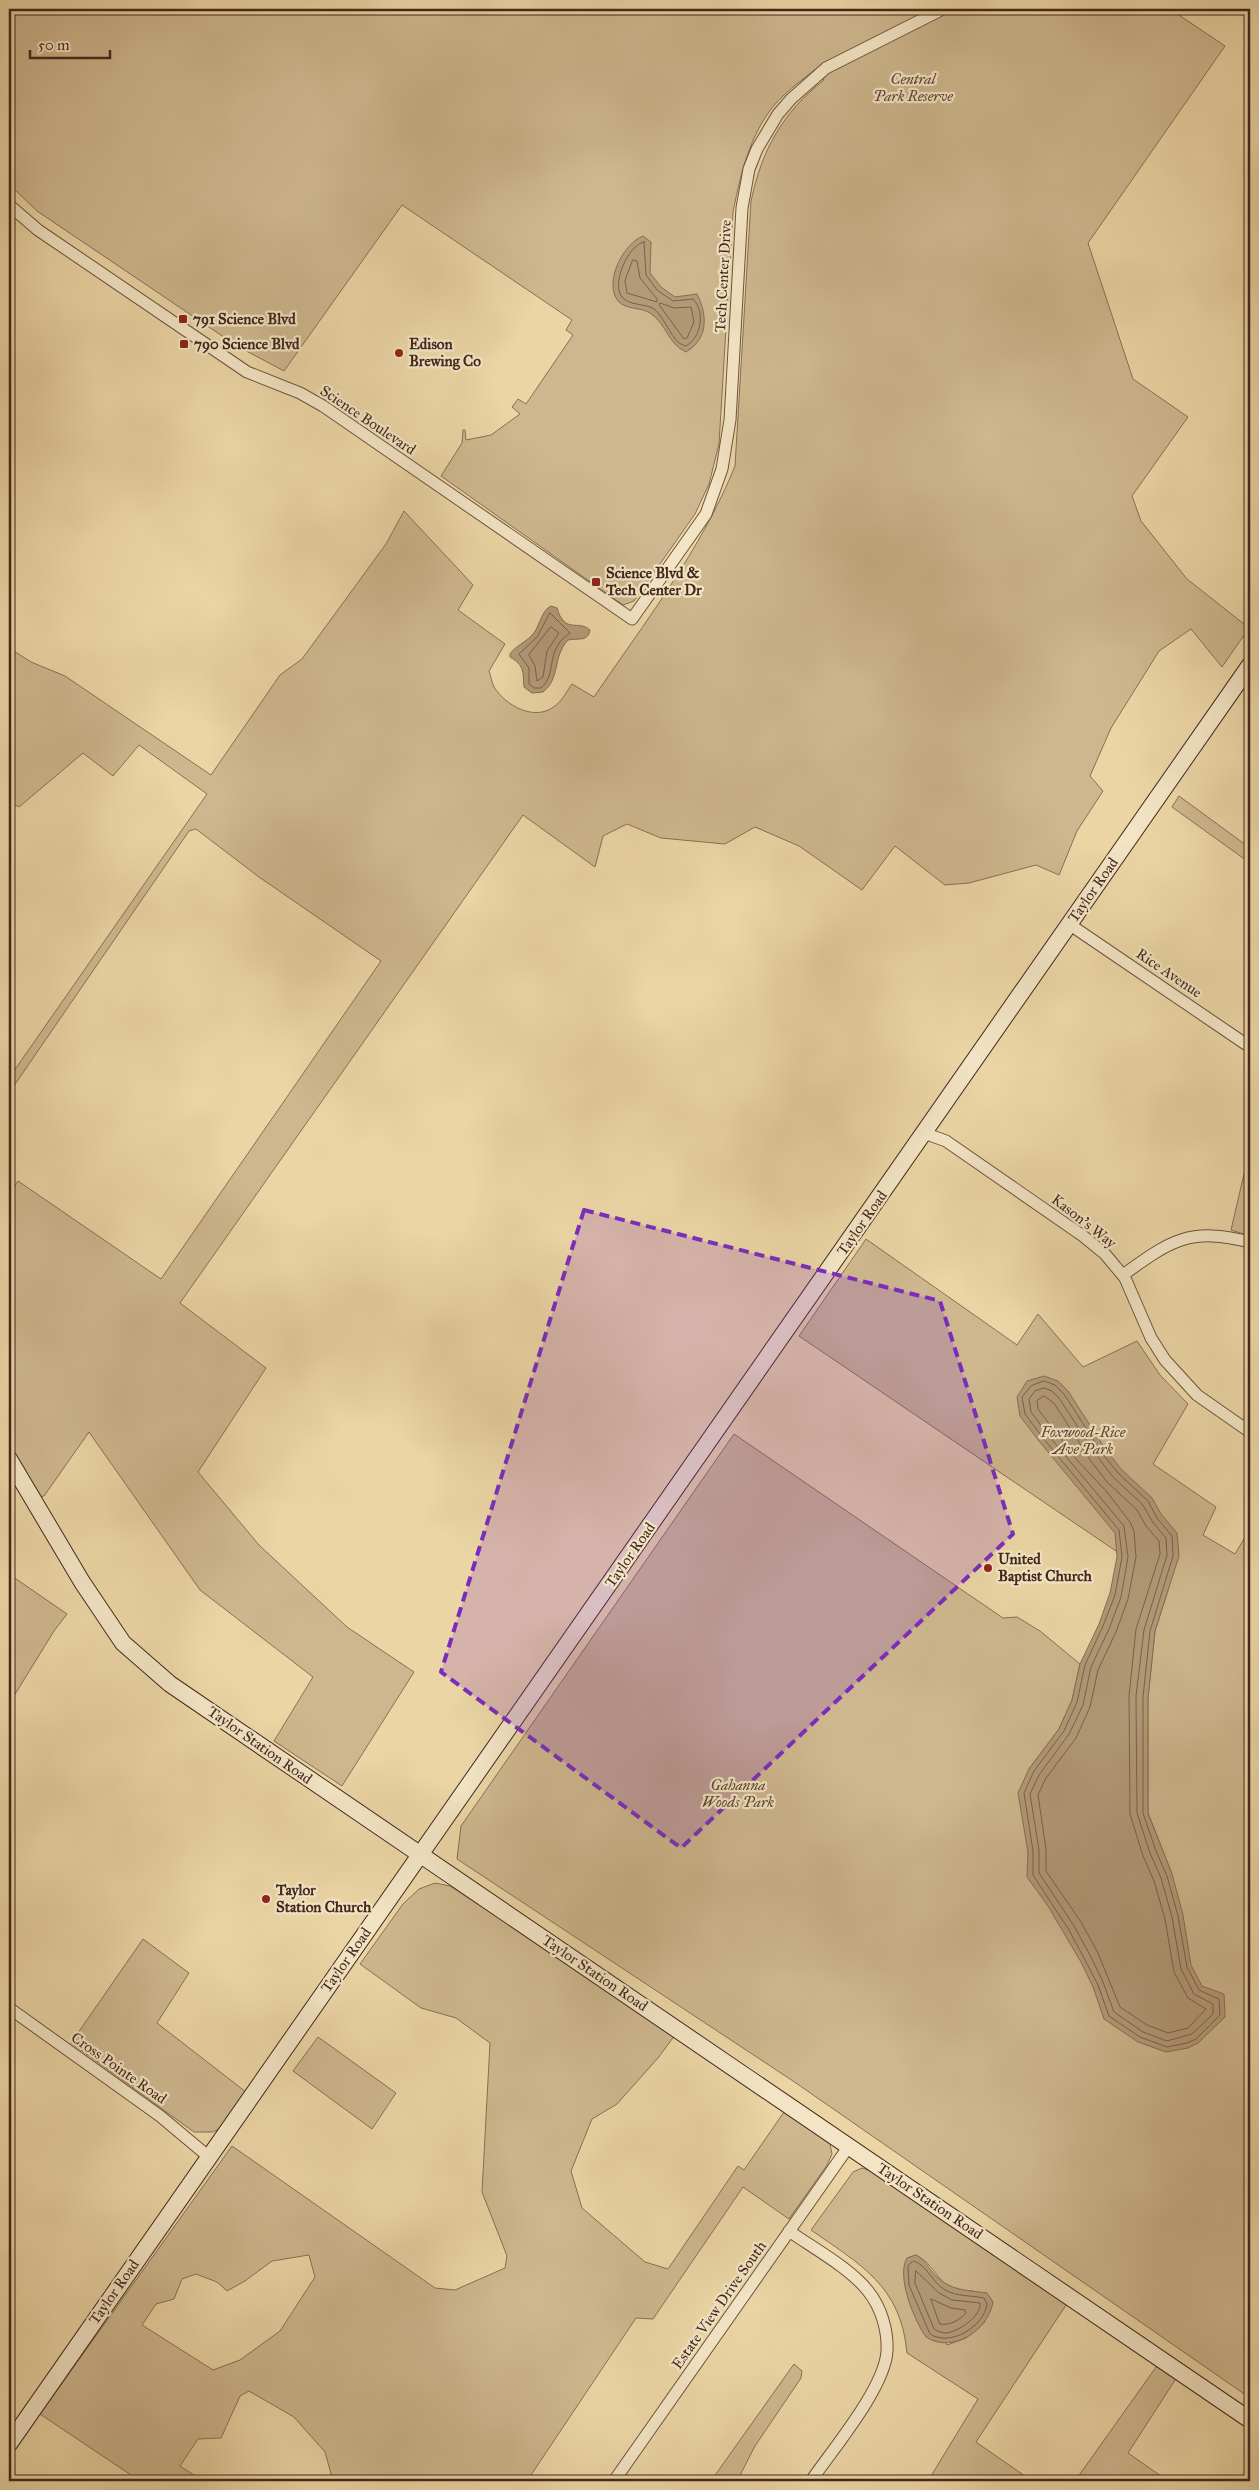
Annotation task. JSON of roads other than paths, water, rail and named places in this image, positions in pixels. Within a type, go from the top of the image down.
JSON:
[{"type":"main road","name":"Taylor Road","points":[[9,2444],[1250,665]]},
{"type":"main road","name":"Taylor Station Road","points":[[9,1458],[82,1582],[123,1643],[170,1684],[1250,2420]]},
{"type":"street","name":"Tech Center Drive","points":[[632,619],[706,514],[722,469],[730,420],[742,208],[747,178],[757,149],[778,114],[791,99],[826,68],[943,9]]},
{"type":"street","name":"Science Boulevard","points":[[9,205],[38,230],[247,372],[300,393],[323,406],[632,619]]},
{"type":"street","name":"Rice Avenue","points":[[1070,924],[1250,1047]]},
{"type":"street","name":"Kason's Way","points":[[924,1133],[946,1141],[1084,1236],[1105,1254],[1123,1275],[1151,1338],[1165,1360],[1197,1395],[1250,1432]]},
{"type":"street","points":[[1123,1275],[1159,1249],[1180,1239],[1223,1236],[1250,1242]]},
{"type":"street","name":"Cross Pointe Road","points":[[9,2008],[160,2116],[209,2157]]},
{"type":"street","name":"Estate View Drive South","points":[[614,2481],[849,2146]]},
{"type":"street","points":[[789,2231],[851,2275],[867,2290],[879,2308],[887,2352],[872,2393],[811,2481]]},
{"type":"water","points":[[643,236],[651,242],[650,273],[661,287],[675,297],[697,294],[701,302],[704,319],[702,334],[699,341],[686,352],[675,344],[655,317],[646,311],[621,304],[614,293],[614,274],[618,264],[629,246]]},
{"type":"water","points":[[551,606],[557,608],[560,616],[568,624],[585,627],[590,630],[585,638],[568,640],[560,653],[555,674],[549,686],[543,692],[532,693],[524,687],[522,669],[510,657],[510,654],[534,633],[543,614]]},
{"type":"water","points":[[1044,1376],[1058,1381],[1068,1391],[1106,1450],[1121,1469],[1152,1498],[1161,1514],[1177,1533],[1179,1556],[1155,1631],[1148,1698],[1148,1813],[1172,1874],[1183,1915],[1191,1965],[1202,1986],[1224,1994],[1225,2017],[1198,2043],[1188,2048],[1166,2052],[1138,2042],[1104,2019],[1093,1987],[1081,1962],[1048,1906],[1027,1877],[1028,1852],[1018,1793],[1029,1769],[1059,1729],[1072,1700],[1080,1664],[1099,1624],[1110,1593],[1117,1557],[1115,1533],[1020,1416],[1017,1397],[1027,1381]]},
{"type":"water","points":[[916,2255],[924,2261],[935,2275],[947,2284],[959,2289],[987,2293],[993,2302],[990,2313],[984,2322],[967,2337],[947,2343],[936,2342],[926,2337],[921,2329],[908,2298],[904,2276],[904,2266],[907,2258]]},
{"type":"place","name":"791 Science Blvd","points":[[183,319]]},
{"type":"place","name":"790 Science Blvd","points":[[184,344]]},
{"type":"place","name":"Edison Brewing Co","points":[[399,353]]},
{"type":"place","name":"Science Blvd & Tech Center Dr","points":[[596,582]]},
{"type":"place","name":"United Baptist Church","points":[[988,1568]]},
{"type":"place","name":"Taylor Station Church","points":[[266,1899]]},
{"type":"park label","name":"Central Park Reserve","points":[[913,88]]},
{"type":"park label","name":"Foxwood-Rice Ave Park","points":[[1083,1440]]},
{"type":"park label","name":"Gahanna Woods Park","points":[[738,1794]]}]
